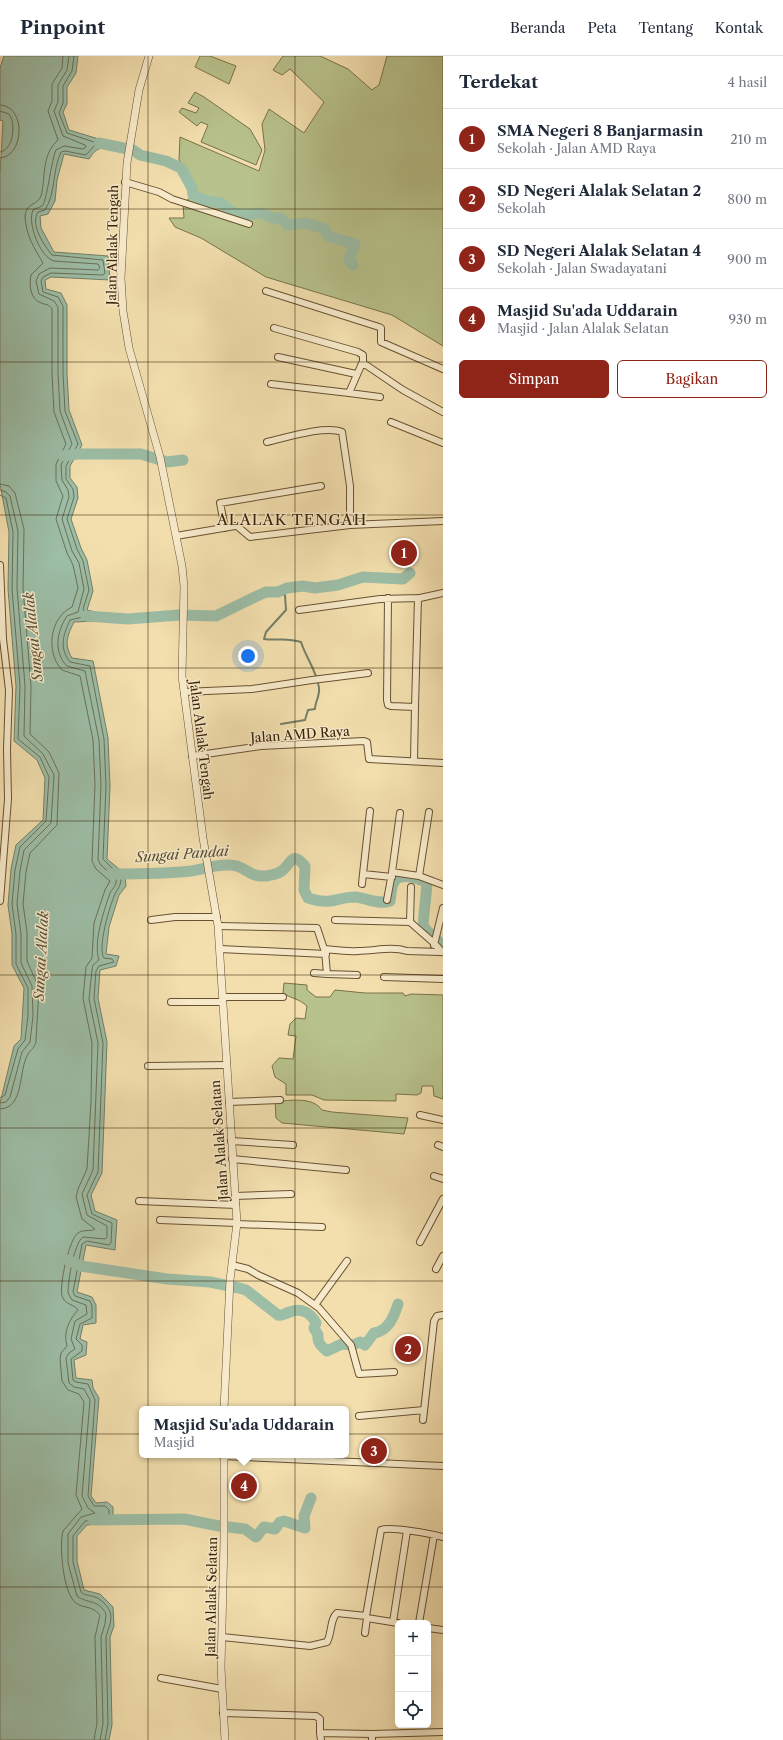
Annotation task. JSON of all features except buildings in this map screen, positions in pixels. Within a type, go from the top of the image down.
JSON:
[{"type":"street","name":"Jalan Alalak Tengah","points":[[149,56],[139,90],[129,145],[125,182],[121,278],[125,326],[160,460],[182,566],[184,613],[182,676],[208,868]]},
{"type":"street","points":[[125,182],[159,192],[172,199],[249,224]]},
{"type":"street","points":[[266,291],[380,327],[381,342],[443,369]]},
{"type":"street","points":[[274,328],[358,352],[364,356],[349,393]]},
{"type":"street","points":[[278,357],[356,374]]},
{"type":"street","points":[[363,361],[403,390],[443,412]]},
{"type":"street","points":[[271,384],[380,397]]},
{"type":"street","points":[[391,422],[443,443]]},
{"type":"street","points":[[267,442],[307,432],[342,432],[350,486],[350,525]]},
{"type":"street","points":[[226,528],[220,503],[321,486]]},
{"type":"street","points":[[176,536],[237,526],[250,537],[350,525],[443,521]]},
{"type":"street","points":[[0,565],[0,594],[9,690],[7,749],[8,770],[3,823],[0,902]]},
{"type":"street","points":[[299,610],[388,598],[418,598],[443,593]]},
{"type":"street","points":[[388,598],[386,700],[388,705],[391,706],[415,707]]},
{"type":"street","points":[[414,761],[418,598]]},
{"type":"street","points":[[184,692],[252,689],[368,673]]},
{"type":"street","name":"Jalan AMD Raya","points":[[192,756],[261,746],[364,741],[367,742],[369,759],[443,763]]},
{"type":"street","points":[[0,771],[8,770]]},
{"type":"street","points":[[362,884],[370,811]]},
{"type":"street","points":[[419,876],[429,812]]},
{"type":"street","points":[[387,900],[392,875],[400,813]]},
{"type":"street","name":"Jalan Alalak Selatan","points":[[208,868],[218,926],[220,949],[236,1205],[236,1224],[229,1290],[224,1406]]},
{"type":"street","points":[[363,874],[419,876],[443,885]]},
{"type":"street","points":[[410,922],[411,887]]},
{"type":"street","points":[[432,950],[443,908]]},
{"type":"street","points":[[151,920],[175,917],[216,917]]},
{"type":"street","points":[[335,920],[410,922],[435,940],[442,952]]},
{"type":"street","points":[[218,926],[317,928],[325,952],[327,974]]},
{"type":"street","points":[[220,949],[357,952],[376,949],[432,950],[442,952]]},
{"type":"street","points":[[314,973],[357,976]]},
{"type":"street","points":[[384,977],[443,979]]},
{"type":"street","points":[[171,1002],[283,997]]},
{"type":"street","points":[[148,1066],[227,1065]]},
{"type":"street","points":[[229,1102],[280,1100]]},
{"type":"street","points":[[420,1115],[443,1120]]},
{"type":"street","points":[[231,1141],[293,1145]]},
{"type":"street","points":[[232,1159],[346,1170]]},
{"type":"street","points":[[434,1176],[443,1179]]},
{"type":"street","points":[[235,1196],[291,1194]]},
{"type":"street","points":[[420,1242],[443,1199]]},
{"type":"street","points":[[139,1201],[236,1205]]},
{"type":"street","points":[[160,1220],[322,1226]]},
{"type":"street","points":[[436,1269],[443,1256]]},
{"type":"street","points":[[315,1305],[347,1261]]},
{"type":"street","points":[[232,1265],[248,1269],[298,1293],[315,1305],[351,1345],[360,1374],[394,1372]]},
{"type":"street","points":[[423,1420],[434,1321],[437,1316],[443,1315]]},
{"type":"street","points":[[359,1416],[424,1410]]},
{"type":"street","name":"Jalan Alalak Selatan","points":[[224,1458],[222,1689],[225,1740]]},
{"type":"street","points":[[284,1458],[443,1466]]},
{"type":"street","points":[[365,1633],[366,1617],[381,1530],[385,1528],[443,1536]]},
{"type":"street","points":[[395,1620],[407,1531]]},
{"type":"street","points":[[420,1620],[434,1535]]},
{"type":"street","points":[[222,1637],[310,1646],[327,1642],[330,1636],[334,1615],[337,1613],[395,1623]]},
{"type":"street","points":[[431,1628],[443,1630]]},
{"type":"street","points":[[161,1678],[222,1689]]},
{"type":"street","points":[[223,1713],[316,1716],[320,1719],[321,1740]]},
{"type":"street","points":[[320,1733],[348,1737],[372,1737],[443,1732]]},
{"type":"shaded area","points":[[200,56],[210,56],[236,66],[229,84],[195,67]]},
{"type":"shaded area","points":[[283,56],[320,56],[348,69],[372,90],[379,85],[387,56],[443,56],[443,346],[392,315],[266,277],[201,238],[175,227],[169,218],[184,218],[183,204],[197,191],[179,160],[180,137],[259,171],[265,150],[262,124],[269,109],[304,133],[324,102],[290,69],[282,75],[273,70]]},
{"type":"shaded area","points":[[195,92],[250,129],[262,150],[256,165],[201,142],[208,125],[201,122],[197,126],[179,112],[182,108],[196,113],[199,108],[188,103]]},
{"type":"shaded area","points":[[284,983],[307,985],[307,990],[316,997],[330,997],[335,990],[365,993],[403,993],[405,996],[411,994],[443,995],[443,1099],[434,1096],[433,1086],[422,1086],[421,1093],[417,1095],[396,1094],[396,1101],[324,1100],[312,1095],[286,1095],[286,1084],[275,1077],[272,1066],[279,1058],[293,1059],[296,1036],[288,1035],[290,1024],[296,1018],[305,1019],[307,1006],[301,1001],[283,993]]},
{"type":"shaded area","points":[[301,1100],[313,1103],[322,1110],[332,1112],[408,1118],[404,1134],[282,1123],[276,1118],[275,1101]]},
{"type":"water","name":"Sungai Alalak","points":[[4,56],[78,56],[76,73],[67,87],[67,104],[63,112],[69,130],[112,143],[110,148],[102,148],[97,150],[89,159],[64,154],[57,180],[55,201],[48,214],[40,216],[41,228],[54,252],[108,256],[110,280],[51,277],[45,280],[46,289],[61,293],[67,305],[67,373],[69,410],[82,445],[70,466],[70,478],[77,487],[78,498],[71,519],[81,548],[87,560],[93,591],[87,610],[100,613],[99,621],[74,622],[68,636],[67,645],[72,658],[93,661],[108,738],[110,786],[107,859],[125,874],[126,886],[119,895],[109,927],[106,954],[119,956],[116,966],[100,970],[98,998],[107,1042],[102,1173],[91,1195],[95,1211],[117,1220],[115,1250],[86,1245],[77,1292],[92,1297],[96,1305],[96,1323],[83,1325],[80,1339],[87,1342],[86,1355],[74,1360],[76,1378],[92,1380],[93,1388],[99,1398],[91,1496],[96,1503],[107,1502],[113,1507],[113,1517],[106,1523],[87,1525],[77,1536],[77,1561],[84,1590],[100,1594],[113,1607],[114,1626],[110,1637],[112,1725],[109,1740],[0,1740],[0,1103],[14,1046],[21,1039],[24,988],[12,965],[12,934],[8,905],[11,869],[16,845],[43,820],[45,778],[37,760],[14,741],[16,686],[8,589],[9,532],[0,484],[0,174],[3,121],[0,120],[0,68]]},
{"type":"waterway","points":[[99,143],[133,150],[140,155],[166,161],[181,168],[192,188],[193,195],[207,201],[221,203],[233,213],[246,215],[261,213],[273,218],[281,218],[287,225],[305,223],[325,229],[328,236],[355,244],[349,260],[353,265]]},
{"type":"waterway","points":[[63,456],[78,454],[141,454],[167,462],[183,460]]},
{"type":"waterway","points":[[86,616],[128,619],[179,615],[216,616],[266,592],[278,592],[287,588],[303,586],[315,588],[338,585],[363,577],[403,579],[410,573]]},
{"type":"waterway","points":[[278,592],[285,595],[286,610],[266,632],[264,639],[301,642],[314,670],[319,691],[315,709],[308,710],[305,720],[281,724]]},
{"type":"waterway","name":"Sungai Pandai","points":[[111,874],[181,872],[225,865],[240,867],[254,875],[266,876],[281,871],[292,859],[297,859],[305,866],[304,890],[308,898],[328,901],[355,897],[377,902],[390,901],[392,886],[396,879],[400,877],[411,877],[427,882],[424,927],[443,945]]},
{"type":"waterway","points":[[68,1260],[81,1266],[167,1279],[210,1282],[246,1290],[278,1315],[298,1310],[311,1316],[316,1323],[314,1328],[318,1335],[319,1342],[327,1351],[342,1344],[353,1345],[360,1342],[365,1345],[374,1333],[379,1332],[390,1323],[398,1304]]},
{"type":"waterway","points":[[93,1520],[184,1519],[219,1526],[245,1529],[256,1537],[264,1527],[275,1529],[280,1522],[284,1521],[305,1528],[304,1516],[311,1498]]},
{"type":"place","name":"SMA Negeri 8 Banjarmasin","points":[[404,553]]},
{"type":"place","name":"SD Negeri Alalak Selatan 2","points":[[408,1349]]},
{"type":"place","name":"SD Negeri Alalak Selatan 4","points":[[374,1451]]},
{"type":"place","name":"Masjid Su'ada Uddarain","points":[[244,1486]]},
{"type":"district","name":"ALALAK TENGAH","points":[[292,519]]}]
